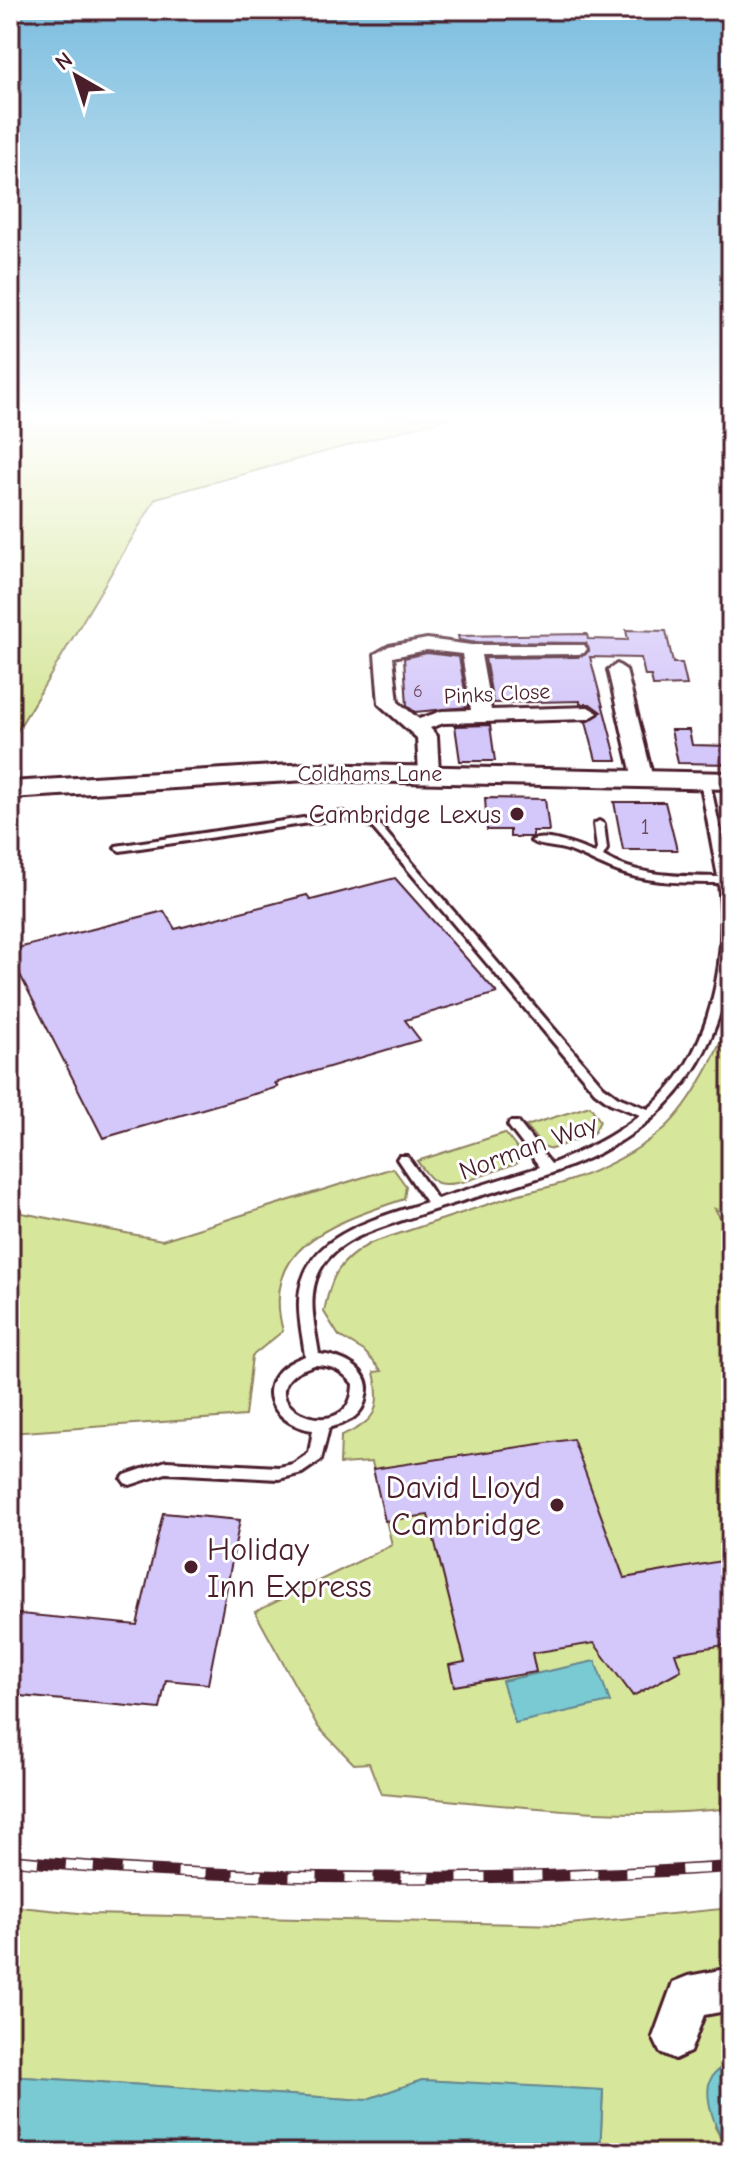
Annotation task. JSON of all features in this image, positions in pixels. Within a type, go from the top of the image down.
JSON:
[{"type":"street","points":[[415,727],[389,704],[384,654],[410,643],[433,643],[471,650],[578,649]]},
{"type":"street","points":[[471,650],[482,716]]},
{"type":"street","points":[[617,670],[643,779]]},
{"type":"street","name":"Pinks Close","points":[[415,727],[442,717],[588,713]]},
{"type":"street","name":"Pinks Close","points":[[415,727],[427,736],[429,773]]},
{"type":"street","name":"Coldhams Lane","points":[[10,790],[280,773],[429,773],[731,781]]},
{"type":"street","points":[[675,2037],[688,1997],[731,1989]]},
{"type":"lane","name":"Norman Way","points":[[313,1359],[305,1311],[306,1285],[316,1264],[332,1247],[353,1235],[434,1204],[548,1169],[598,1149],[651,1115],[669,1099],[689,1071],[714,1009],[725,952],[727,916],[705,781]]},
{"type":"lane","points":[[120,848],[343,815],[375,825],[599,1089],[614,1100],[651,1115]]},
{"type":"lane","points":[[597,857],[602,849],[599,824]]},
{"type":"lane","points":[[536,841],[560,844],[597,857],[619,870],[647,877],[722,880]]},
{"type":"lane","points":[[514,1125],[548,1169]]},
{"type":"lane","points":[[403,1159],[434,1204]]},
{"type":"lane","points":[[313,1359],[327,1359],[345,1365],[360,1383],[360,1398],[349,1414],[322,1424],[307,1424],[289,1416],[282,1409],[276,1393],[279,1380],[290,1367],[313,1359]]},
{"type":"lane","points":[[130,1479],[166,1467],[279,1473],[297,1469],[316,1456],[322,1424]]},
{"type":"green space","points":[[10,518],[144,518],[10,743]]},
{"type":"green space","name":"David Lloyd Cambridge","points":[[731,1012],[731,1215],[715,1209],[721,1219],[731,1218],[731,1808],[687,1812],[600,1812],[381,1794],[369,1763],[354,1764],[318,1727],[255,1612],[392,1545],[372,1462],[340,1464],[341,1436],[362,1425],[374,1413],[377,1396],[374,1372],[382,1371],[364,1351],[339,1336],[324,1312],[333,1279],[343,1263],[371,1243],[577,1178],[604,1167],[642,1145],[665,1128],[695,1090],[721,1041]]},
{"type":"green space","points":[[590,1106],[600,1121],[594,1133],[552,1149],[542,1146],[526,1126]]},
{"type":"green space","points":[[505,1133],[522,1155],[517,1163],[478,1178],[438,1183],[417,1161]]},
{"type":"green space","points":[[393,1168],[406,1186],[404,1199],[330,1228],[293,1257],[282,1277],[279,1301],[283,1331],[252,1356],[245,1416],[10,1433],[10,1187],[22,1213],[162,1240]]},
{"type":"green space","points":[[10,1906],[89,1914],[560,1925],[731,1908],[731,2065],[724,2066],[715,2127],[729,2153],[600,2153],[603,2091],[422,2080],[365,2100],[10,2076]]},
{"type":"water","points":[[595,1661],[610,1702],[515,1723],[502,1681]]},
{"type":"water","points":[[731,2065],[729,2153],[713,2117],[708,2090],[718,2070]]},
{"type":"water","points":[[10,2076],[365,2100],[422,2080],[603,2090],[600,2153],[10,2153]]},
{"type":"building","points":[[626,630],[666,631],[673,663],[682,663],[687,685],[653,686],[651,676],[645,676],[641,658],[590,657],[617,760],[596,760],[586,722],[601,712],[590,704],[580,704],[580,701],[493,703],[485,658],[578,657],[589,651],[586,643],[471,642],[459,640],[458,636],[587,634],[588,639],[628,640]]},
{"type":"building","points":[[427,653],[459,657],[468,707],[415,712],[407,706],[404,658]]},
{"type":"building","points":[[490,725],[495,761],[460,761],[455,726]]},
{"type":"building","points":[[671,730],[689,730],[692,745],[731,746],[731,764],[678,763]]},
{"type":"building","name":"Cambridge Lexus","points":[[485,798],[545,799],[549,831],[533,831],[533,837],[510,837],[510,830],[487,830]]},
{"type":"building","points":[[614,802],[665,802],[677,850],[623,850]]},
{"type":"building","points":[[395,878],[497,993],[405,1020],[420,1040],[275,1083],[278,1087],[103,1138],[10,955],[10,950],[164,911],[175,929],[307,895],[311,900]]},
{"type":"building","points":[[573,1439],[624,1578],[721,1561],[731,1571],[731,1644],[675,1653],[681,1670],[633,1696],[594,1643],[532,1653],[536,1672],[454,1686],[449,1665],[465,1662],[428,1515],[385,1521],[373,1469]]},
{"type":"building","name":"Holiday Inn Express","points":[[163,1513],[240,1520],[208,1684],[166,1680],[160,1709],[10,1695],[10,1613],[137,1625]]},
{"type":"railway","points":[[10,1860],[190,1873],[370,1878],[551,1876],[731,1867]]},
{"type":"place","name":"Cambridge Lexus","points":[[517,814]]},
{"type":"place","name":"David Lloyd Cambridge","points":[[557,1505]]},
{"type":"place","name":"Holiday Inn Express","points":[[191,1567]]}]
